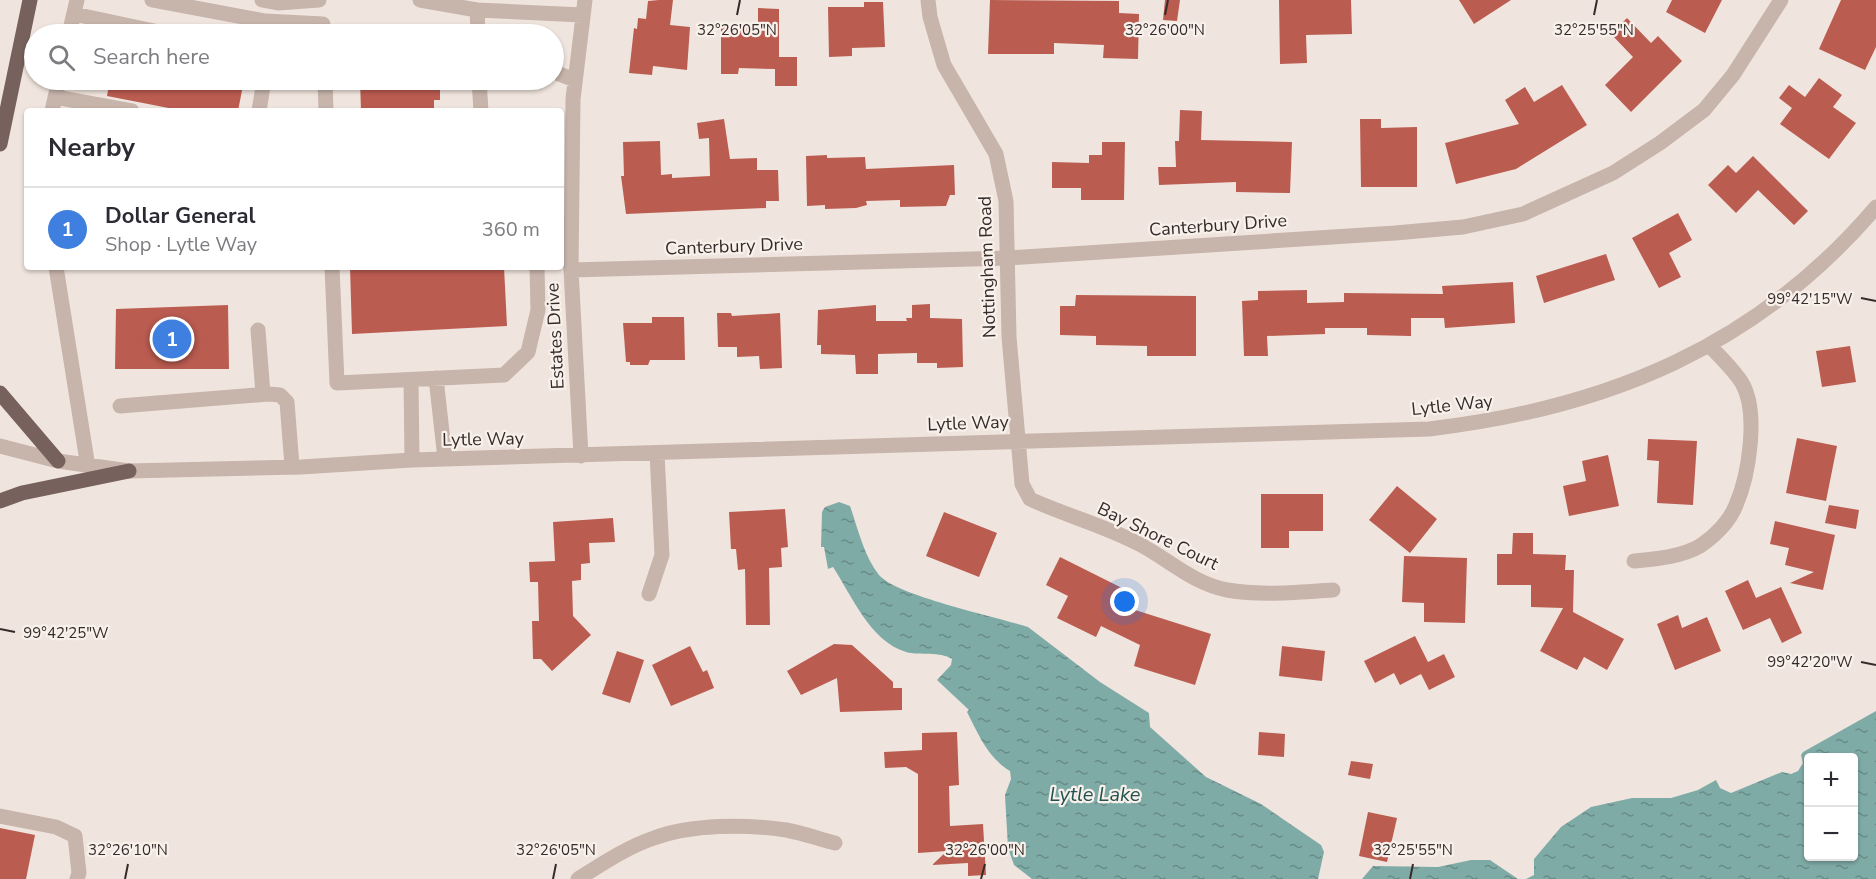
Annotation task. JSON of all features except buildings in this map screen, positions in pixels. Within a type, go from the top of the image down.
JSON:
[{"type":"main road","points":[[25,24],[30,0]]},
{"type":"main road","points":[[0,144],[24,29]]},
{"type":"main road","points":[[0,393],[58,461]]},
{"type":"main road","points":[[0,501],[22,493],[129,471]]},
{"type":"street","points":[[152,0],[190,4],[287,24]]},
{"type":"street","points":[[265,21],[264,0],[278,3],[321,0],[323,24]]},
{"type":"street","points":[[420,0],[477,10],[505,5],[582,15]]},
{"type":"street","name":"Estates Drive","points":[[581,456],[571,270],[575,80],[585,0]]},
{"type":"street","name":"Nottingham Road","points":[[928,0],[930,17],[944,65],[996,154],[1006,201],[1009,337],[1018,441]]},
{"type":"street","name":"Canterbury Drive","points":[[571,270],[1008,258],[1407,232],[1462,227],[1523,214],[1613,173],[1660,143],[1704,110],[1733,75],[1781,0]]},
{"type":"street","points":[[71,24],[75,7],[134,24]]},
{"type":"street","points":[[477,10],[478,24]]},
{"type":"street","points":[[564,76],[575,80]]},
{"type":"street","points":[[259,108],[262,90]]},
{"type":"street","points":[[325,90],[326,108]]},
{"type":"street","points":[[480,90],[481,108]]},
{"type":"street","points":[[53,104],[98,108]]},
{"type":"street","name":"Lytle Way","points":[[0,446],[88,467],[129,471],[412,460],[1429,429],[1492,422],[1614,390],[1709,345],[1762,312],[1814,272],[1876,207]]},
{"type":"street","points":[[56,270],[88,467]]},
{"type":"street","points":[[332,270],[337,383],[504,375],[528,352],[538,310],[537,270]]},
{"type":"street","points":[[258,330],[263,394]]},
{"type":"street","points":[[1634,561],[1666,557],[1699,546],[1722,527],[1737,505],[1751,436],[1750,410],[1742,384],[1709,345]]},
{"type":"street","points":[[436,378],[445,459]]},
{"type":"street","points":[[411,380],[412,460]]},
{"type":"street","points":[[120,406],[263,394],[280,395],[287,402],[292,466]]},
{"type":"street","name":"Bay Shore Court","points":[[1018,441],[1022,484],[1030,500],[1133,541],[1181,572],[1225,589],[1271,593],[1333,590]]},
{"type":"street","points":[[649,594],[662,555],[657,453]]},
{"type":"street","points":[[0,816],[56,828],[75,836],[77,879]]},
{"type":"street","points":[[578,879],[608,860],[655,837],[696,830],[786,830],[835,843]]},
{"type":"water","name":"Lytle Lake","points":[[839,502],[850,506],[865,551],[879,575],[889,583],[926,598],[1028,627],[1100,682],[1149,713],[1150,727],[1206,777],[1261,804],[1321,845],[1324,852],[1318,879],[1032,879],[1014,865],[1008,848],[1005,795],[1011,779],[1010,771],[995,759],[984,745],[967,712],[969,710],[937,680],[951,665],[952,659],[942,655],[906,652],[893,646],[872,628],[833,567],[828,569],[824,547],[821,547],[822,512],[825,507]]},
{"type":"water","points":[[1876,711],[1876,879],[1526,879],[1534,875],[1534,859],[1561,827],[1591,807],[1632,798],[1671,798],[1698,790],[1716,780],[1720,788],[1731,793],[1782,772],[1791,774],[1798,771],[1803,763],[1801,755],[1803,752]]},
{"type":"water","points":[[1471,860],[1490,860],[1518,879],[1362,879],[1373,866],[1438,867]]},
{"type":"place","name":"Dollar General","points":[[172,339]]}]
